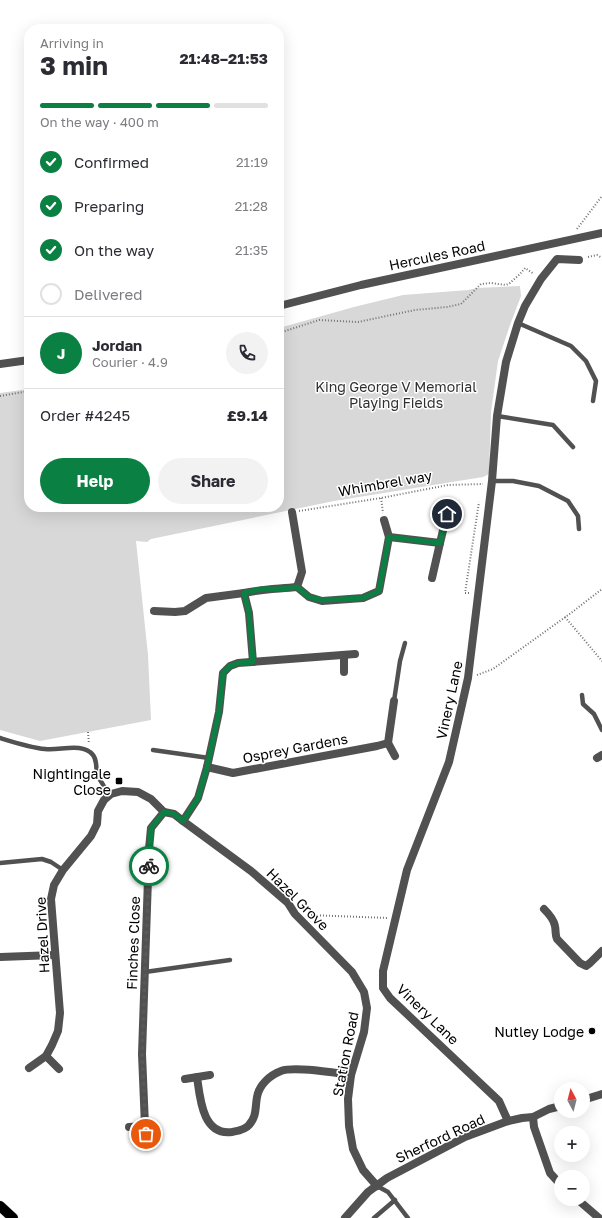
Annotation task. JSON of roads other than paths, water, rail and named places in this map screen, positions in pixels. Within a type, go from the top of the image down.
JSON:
[{"type":"main road","points":[[0,1206],[14,1218]]},
{"type":"street","name":"Hercules Road","points":[[284,305],[361,285],[602,232]]},
{"type":"street","name":"Vinery Lane","points":[[508,1121],[499,1101],[390,998],[383,988],[383,971],[407,870],[448,762],[468,678],[492,482],[497,416],[506,362],[525,306],[541,279],[557,259],[579,260]]},
{"type":"street","points":[[0,364],[24,361]]},
{"type":"street","points":[[292,512],[302,572],[297,587]]},
{"type":"street","points":[[432,578],[447,514]]},
{"type":"street","points":[[154,612],[185,611],[206,598],[244,593],[261,589],[297,587],[309,597],[322,600],[363,598],[379,591],[389,537],[384,520]]},
{"type":"street","points":[[389,537],[440,543]]},
{"type":"street","points":[[244,593],[249,613],[253,662]]},
{"type":"street","points":[[104,800],[111,794],[122,791],[138,792],[151,799],[164,812],[174,814],[183,821],[198,798],[207,767],[219,712],[223,673],[230,666],[238,663],[355,654]]},
{"type":"street","points":[[344,655],[344,672]]},
{"type":"street","points":[[394,700],[388,743],[395,756]]},
{"type":"street","name":"Osprey Gardens","points":[[207,767],[233,773],[388,743]]},
{"type":"street","name":"Hazel Drive","points":[[46,1056],[58,1031],[60,1013],[51,900],[54,885],[63,870],[91,836],[97,824],[98,811],[104,800]]},
{"type":"street","name":"Finches Close","points":[[147,1143],[142,1054],[151,828],[164,812]]},
{"type":"street","name":"Hazel Grove","points":[[183,821],[251,871],[288,903],[295,914],[352,972],[364,992]]},
{"type":"street","points":[[544,909],[553,920],[555,925],[555,937],[557,940],[580,963],[586,966],[602,951]]},
{"type":"street","points":[[0,957],[55,955]]},
{"type":"street","name":"Station Road","points":[[364,992],[367,1008],[364,1032],[351,1074],[348,1099],[349,1126],[353,1149],[363,1170],[377,1186]]},
{"type":"street","points":[[28,1068],[46,1056],[59,1069]]},
{"type":"street","points":[[197,1077],[204,1116],[212,1126],[219,1130],[228,1132],[238,1131],[248,1127],[254,1117],[258,1091],[264,1082],[281,1071],[294,1069],[351,1074]]},
{"type":"street","points":[[185,1079],[210,1075]]},
{"type":"street","points":[[590,1098],[602,1094]]},
{"type":"street","name":"Sherford Road","points":[[345,1218],[368,1192],[387,1178],[465,1137],[508,1121],[533,1117],[554,1108]]},
{"type":"street","points":[[533,1117],[534,1127],[550,1173],[554,1177]]},
{"type":"street","points":[[129,1127],[145,1126]]},
{"type":"street","points":[[585,1206],[599,1218]]},
{"type":"lane","points":[[518,323],[571,346],[586,361],[596,381],[593,401]]},
{"type":"lane","points":[[497,416],[553,425],[573,447]]},
{"type":"lane","points":[[492,482],[512,481],[540,486],[568,501],[578,516],[579,529]]},
{"type":"lane","points":[[394,700],[400,661],[405,643]]},
{"type":"lane","points":[[582,695],[583,704],[594,714],[602,730]]},
{"type":"lane","points":[[0,738],[45,749],[80,748],[90,753],[94,756],[98,775],[106,790],[104,800]]},
{"type":"lane","points":[[153,750],[209,758]]},
{"type":"lane","points":[[0,863],[42,859],[51,862],[63,870]]},
{"type":"lane","points":[[145,972],[230,960]]},
{"type":"lane","points":[[377,1186],[388,1192],[408,1218]]},
{"type":"lane","points":[[374,1218],[395,1200]]},
{"type":"place","name":"Nightingale Close","points":[[119,781]]},
{"type":"place","name":"Nutley Lodge","points":[[592,1031]]},
{"type":"park label","name":"King George V Memorial Playing Fields","points":[[396,394]]}]
